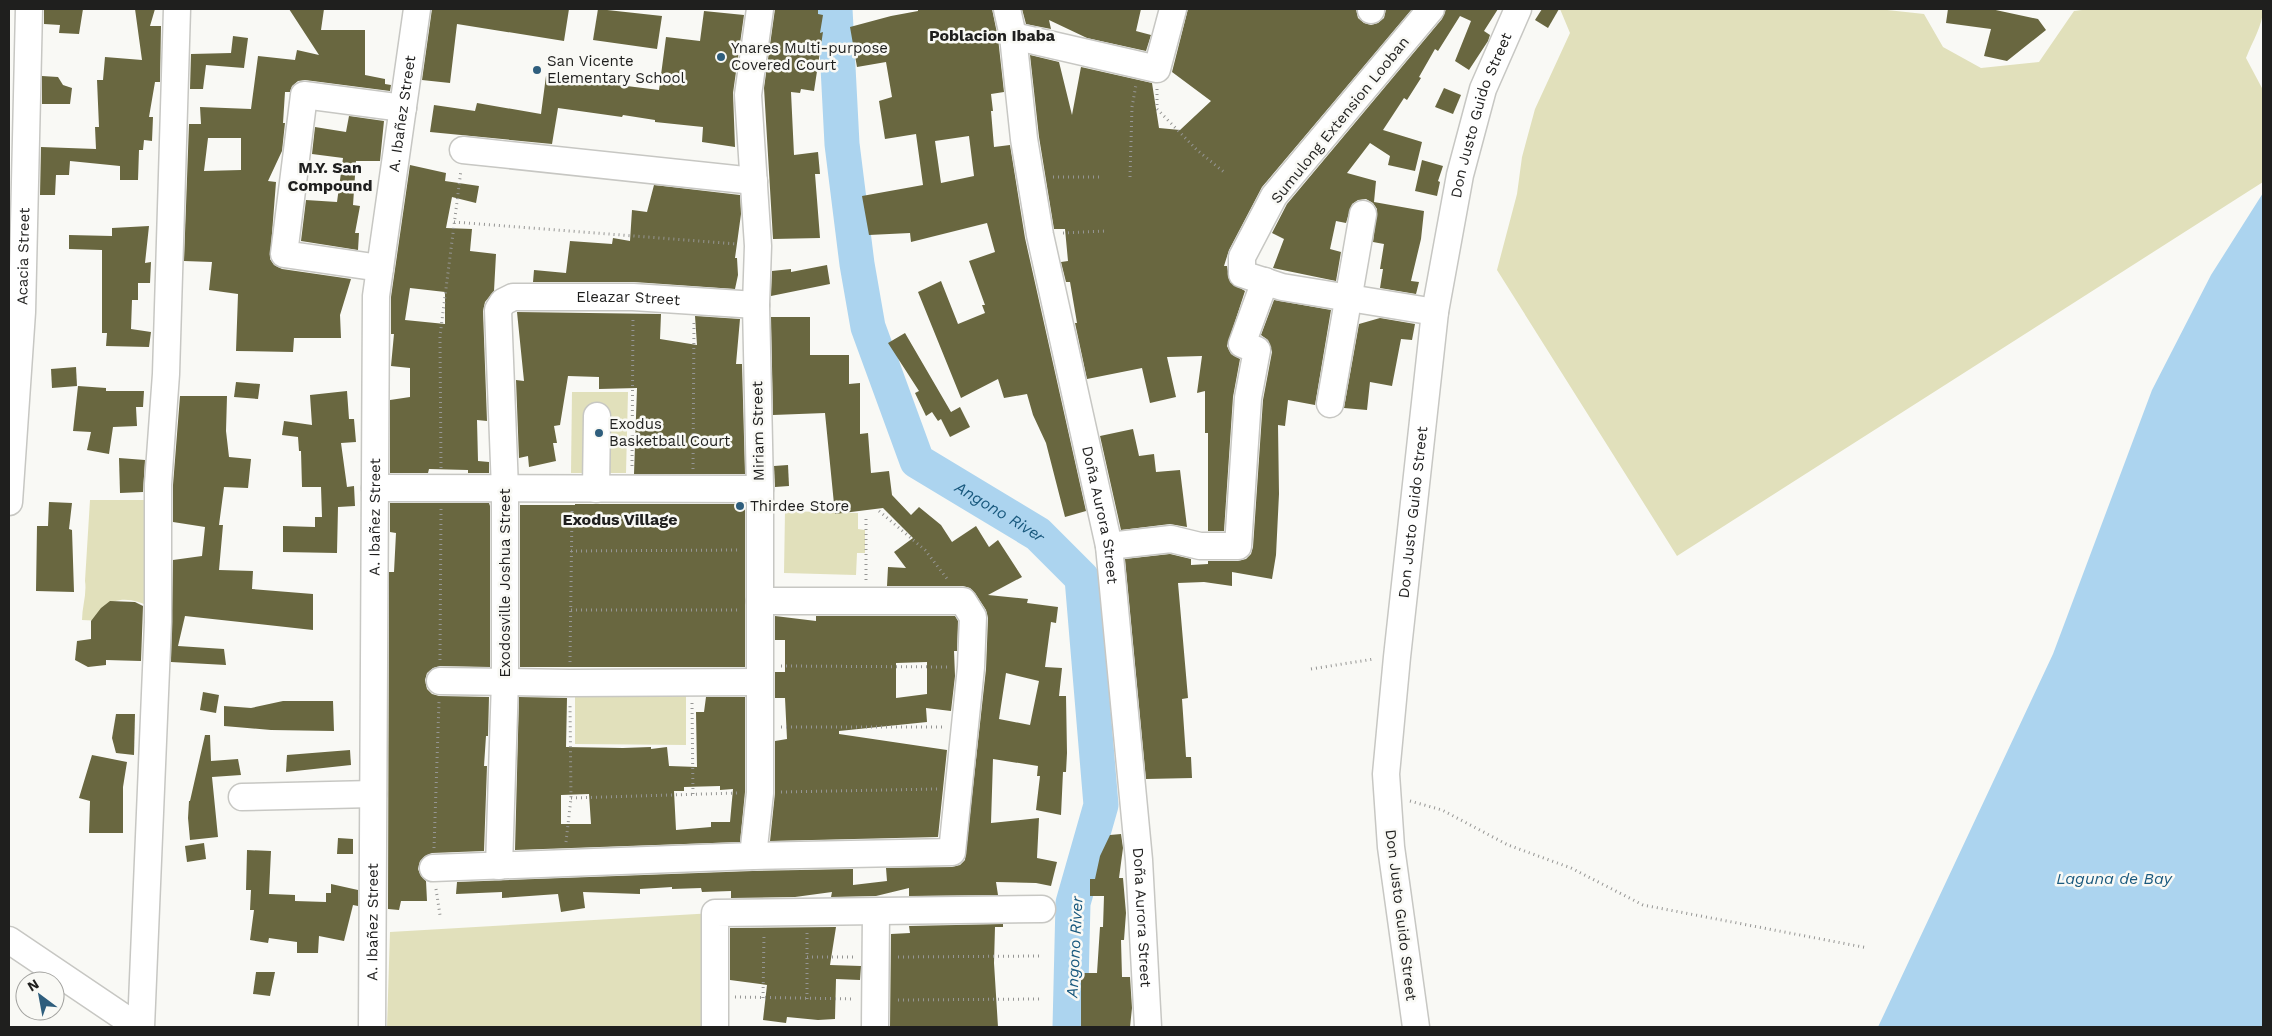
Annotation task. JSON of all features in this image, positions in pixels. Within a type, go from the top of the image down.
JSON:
[{"type":"street","name":"Acacia Street","points":[[9,502],[22,312],[30,9]]},
{"type":"street","points":[[140,1027],[158,622],[158,484],[166,374],[177,9]]},
{"type":"street","name":"A. Ibañez Street","points":[[372,1027],[376,296],[417,9]]},
{"type":"street","name":"Miriam Street","points":[[753,856],[760,793],[760,489],[756,305],[758,246],[748,95],[756,9]]},
{"type":"street","name":"Doña Aurora Street","points":[[1007,9],[1013,36],[1030,177],[1040,235],[1109,546],[1139,860],[1148,1027]]},
{"type":"street","points":[[1013,36],[1148,67],[1173,9]]},
{"type":"street","name":"Sumulong Extension Looban","points":[[1431,9],[1274,196],[1242,256],[1242,274],[1282,288],[1348,300],[1435,312]]},
{"type":"street","name":"Don Justo Guido Street","points":[[1416,1027],[1395,875],[1386,774],[1397,657],[1435,312],[1460,175],[1483,88],[1518,9]]},
{"type":"street","points":[[380,268],[284,254],[304,95],[403,108]]},
{"type":"street","points":[[463,150],[754,181]]},
{"type":"street","points":[[1330,404],[1363,214]]},
{"type":"street","points":[[1109,546],[1171,539],[1200,546],[1238,546],[1248,398],[1257,350],[1242,344],[1264,281]]},
{"type":"street","name":"Eleazar Street","points":[[503,302],[513,297],[633,297],[756,305]]},
{"type":"street","name":"Exodosville Joshua Street","points":[[499,866],[506,681],[505,489],[498,310],[503,302]]},
{"type":"street","points":[[596,489],[597,416]]},
{"type":"street","points":[[375,488],[760,489]]},
{"type":"street","points":[[433,868],[753,856],[952,852],[971,667],[972,617],[963,601],[866,601],[760,605]]},
{"type":"street","points":[[440,681],[506,681],[570,684],[692,683],[760,674]]},
{"type":"street","points":[[242,796],[373,794]]},
{"type":"street","points":[[715,1027],[715,913],[1042,909]]},
{"type":"street","points":[[875,1027],[876,912]]},
{"type":"street","points":[[9,940],[140,1027]]},
{"type":"path","points":[[1148,67],[1157,109],[1197,150],[1225,173]]},
{"type":"path","points":[[1130,177],[1132,107],[1148,67]]},
{"type":"path","points":[[440,915],[433,868],[440,681],[440,336],[463,150]]},
{"type":"path","points":[[1030,177],[1099,177]]},
{"type":"path","points":[[454,222],[758,246]]},
{"type":"path","points":[[1040,235],[1106,231]]},
{"type":"path","points":[[632,489],[633,297]]},
{"type":"path","points":[[693,489],[694,301]]},
{"type":"path","points":[[879,511],[925,550],[963,601]]},
{"type":"path","points":[[866,519],[866,601]]},
{"type":"path","points":[[571,551],[760,550]]},
{"type":"path","points":[[571,610],[760,605]]},
{"type":"path","points":[[1311,669],[1366,659],[1390,659],[1397,657]]},
{"type":"path","points":[[760,674],[971,667]]},
{"type":"path","points":[[692,683],[693,795]]},
{"type":"path","points":[[760,727],[965,727]]},
{"type":"path","points":[[1388,794],[1442,810],[1508,845],[1572,868],[1643,905],[1726,919],[1868,948]]},
{"type":"path","points":[[763,998],[764,913]]},
{"type":"path","points":[[807,998],[808,913]]},
{"type":"path","points":[[807,957],[1040,956]]},
{"type":"path","points":[[715,997],[876,1000],[1039,999]]},
{"type":"green space","points":[[1560,9],[1878,9],[1924,14],[1943,47],[1981,68],[2039,62],[2074,11],[2090,9],[2263,9],[2259,27],[2246,58],[2263,90],[2263,182],[1677,556],[1497,270],[1517,194],[1522,157],[1535,109],[1570,33]]},
{"type":"green space","name":"Exodus Basketball Court","points":[[572,392],[628,392],[626,473],[571,473]]},
{"type":"green space","points":[[90,500],[152,500],[150,607],[133,601],[115,601],[104,607],[103,621],[82,620]]},
{"type":"green space","points":[[785,511],[858,513],[858,529],[865,530],[865,553],[857,553],[856,575],[784,573]]},
{"type":"green space","points":[[575,686],[686,686],[686,745],[575,744]]},
{"type":"green space","points":[[714,913],[710,1027],[387,1027],[390,932]]},
{"type":"water","name":"Laguna de Bay","points":[[2263,193],[2263,1027],[1878,1027],[2053,654],[2152,390],[2211,275]]},
{"type":"building","points":[[44,9],[83,9],[79,34],[59,33],[60,25],[44,24]]},
{"type":"building","points":[[135,9],[155,9],[150,26],[161,26],[160,82],[155,82],[149,117],[153,117],[152,141],[144,140],[143,150],[139,150],[138,180],[120,180],[120,166],[70,161],[69,175],[56,175],[55,195],[40,195],[41,147],[96,149],[95,127],[99,127],[97,80],[103,80],[105,57],[142,60]]},
{"type":"building","points":[[289,9],[324,9],[321,30],[365,30],[365,75],[385,79],[385,84],[391,85],[390,91],[305,80],[298,81],[292,86],[290,92],[285,92],[283,123],[285,123],[282,151],[268,181],[276,182],[270,259],[274,265],[282,269],[351,279],[340,315],[341,338],[294,338],[293,352],[236,351],[238,294],[209,290],[212,262],[184,261],[189,124],[201,124],[200,107],[251,109],[258,56],[295,60],[297,50],[319,55]],"holes":[[[208,138],[241,138],[241,170],[204,171]]]},
{"type":"building","points":[[432,9],[569,9],[564,41],[457,24],[450,83],[422,80]]},
{"type":"building","points":[[598,9],[662,16],[657,49],[593,40]]},
{"type":"building","points":[[775,9],[818,9],[818,14],[823,15],[820,33],[823,32],[814,91],[801,89],[800,93],[791,92],[794,155],[818,152],[820,174],[815,174],[820,238],[773,239],[764,88]]},
{"type":"building","points":[[918,9],[992,9],[998,38],[1004,92],[991,94],[994,147],[1010,145],[1025,238],[1086,511],[1065,517],[1046,443],[1033,415],[1027,394],[1004,398],[998,379],[961,398],[918,292],[941,281],[958,324],[985,313],[982,305],[985,305],[969,261],[995,252],[987,223],[911,242],[910,233],[869,235],[862,196],[923,185],[916,134],[885,139],[879,101],[892,97],[886,62],[857,67],[850,27],[918,11]],"holes":[[[969,136],[974,176],[941,183],[935,141]]]},
{"type":"building","points":[[1022,9],[1141,9],[1136,31],[1151,35],[1146,51],[1087,38],[1049,20],[1051,29],[1026,24]]},
{"type":"building","points":[[1188,9],[1356,9],[1358,18],[1364,23],[1371,25],[1378,23],[1384,18],[1386,9],[1412,9],[1262,187],[1229,250],[1224,266],[1227,266],[1230,282],[1245,291],[1227,346],[1231,354],[1240,359],[1233,397],[1224,531],[1208,531],[1208,433],[1205,433],[1205,391],[1197,393],[1202,356],[1167,357],[1176,397],[1150,403],[1142,368],[1087,379],[1075,323],[1077,323],[1070,282],[1066,282],[1061,262],[1068,261],[1065,229],[1054,229],[1039,137],[1030,55],[1059,62],[1072,115],[1081,67],[1152,83],[1159,128],[1180,130],[1211,101],[1172,72]]},
{"type":"building","points":[[1446,9],[1498,9],[1484,31],[1490,35],[1488,41],[1469,70],[1455,61],[1471,21],[1460,16],[1438,51],[1435,49],[1419,77],[1421,78],[1407,100],[1404,98],[1383,130],[1422,142],[1415,171],[1388,165],[1390,156],[1370,143],[1347,173],[1376,181],[1374,202],[1424,211],[1421,239],[1411,281],[1419,282],[1416,294],[1380,288],[1383,269],[1380,269],[1384,244],[1373,242],[1377,209],[1373,203],[1366,199],[1358,200],[1352,204],[1346,223],[1336,221],[1330,249],[1341,252],[1336,281],[1273,268],[1284,239],[1272,233],[1287,204],[1442,19]]},
{"type":"building","points":[[1542,9],[1559,9],[1548,28],[1535,20]]},
{"type":"building","points":[[1948,9],[1991,9],[2038,19],[2046,30],[2007,61],[1984,56],[1991,29],[1946,23]]},
{"type":"building","points":[[704,11],[744,15],[733,93],[735,147],[702,142],[703,127],[655,122],[655,120],[623,115],[622,117],[558,108],[552,144],[430,132],[434,105],[475,111],[477,103],[541,114],[546,76],[659,90],[666,37],[700,41]]},
{"type":"building","points":[[233,36],[248,38],[244,68],[206,65],[203,89],[190,89],[191,54],[231,53]]},
{"type":"building","points":[[42,76],[58,77],[63,85],[72,88],[70,104],[42,104]]},
{"type":"building","points":[[1444,88],[1461,95],[1453,114],[1435,107]]},
{"type":"building","points":[[349,116],[384,121],[380,161],[356,161],[353,205],[360,206],[355,233],[359,233],[358,250],[301,241],[306,200],[337,202],[343,158],[312,154],[315,127],[346,132]]},
{"type":"building","points":[[1422,160],[1443,166],[1438,181],[1440,182],[1437,196],[1415,191]]},
{"type":"building","points":[[410,165],[446,173],[445,181],[479,186],[476,203],[452,197],[446,228],[472,229],[470,251],[496,254],[494,291],[485,302],[483,311],[487,421],[477,420],[478,461],[489,462],[489,473],[468,473],[468,470],[429,469],[428,473],[390,473],[390,400],[410,397],[410,368],[391,366],[394,334],[391,334],[391,297]],"holes":[[[410,288],[445,292],[445,324],[405,320]]]},
{"type":"building","points":[[654,185],[740,195],[741,214],[735,258],[737,258],[738,275],[735,289],[634,282],[533,282],[534,270],[566,273],[570,241],[612,244],[613,238],[630,241],[632,210],[647,212]]},
{"type":"building","points":[[149,226],[145,263],[151,262],[150,283],[138,283],[138,300],[132,300],[131,329],[151,332],[149,347],[106,346],[107,333],[102,333],[102,250],[69,249],[69,235],[112,236],[112,228]]},
{"type":"building","points":[[827,265],[830,284],[771,296],[772,271],[791,269],[791,272]]},
{"type":"building","points":[[1274,300],[1331,310],[1315,405],[1288,400],[1285,426],[1278,425],[1279,494],[1276,555],[1272,579],[1232,572],[1232,586],[1204,582],[1178,583],[1188,698],[1182,699],[1186,757],[1191,757],[1192,778],[1146,779],[1125,559],[1170,554],[1191,559],[1191,565],[1208,564],[1208,561],[1238,561],[1246,559],[1251,554],[1263,400],[1272,352],[1268,340],[1261,335]]},
{"type":"building","points":[[517,312],[661,314],[660,339],[697,345],[695,316],[740,319],[736,364],[742,364],[745,474],[634,474],[637,388],[599,389],[599,377],[568,376],[560,425],[554,426],[557,443],[553,443],[556,461],[529,467],[528,456],[519,458],[516,380],[524,381]]},
{"type":"building","points":[[771,317],[810,317],[810,355],[849,355],[849,384],[860,383],[860,434],[868,433],[871,473],[889,471],[892,495],[911,515],[919,507],[941,525],[952,542],[976,526],[989,547],[998,540],[1022,577],[988,595],[1028,599],[1027,603],[1058,607],[1056,623],[1051,622],[1045,667],[1062,668],[1059,696],[1066,696],[1067,753],[1066,772],[1063,772],[1061,815],[1036,810],[1040,776],[1037,776],[1038,766],[993,759],[991,823],[1039,818],[1037,858],[1057,862],[1051,886],[1036,883],[996,882],[998,895],[909,896],[909,888],[876,896],[831,897],[832,892],[795,897],[731,898],[731,891],[702,892],[701,888],[672,889],[672,887],[640,889],[640,894],[583,892],[585,908],[561,912],[558,894],[502,898],[502,892],[456,894],[457,882],[753,871],[853,869],[853,885],[887,881],[886,868],[952,867],[960,865],[965,860],[986,669],[988,618],[986,610],[975,593],[970,588],[963,586],[887,586],[888,567],[906,568],[894,552],[913,538],[883,508],[835,514],[825,413],[773,415]],"holes":[[[1006,673],[1039,681],[1030,725],[999,719]]]},
{"type":"building","points":[[1380,318],[1415,324],[1412,340],[1401,339],[1392,386],[1370,382],[1367,410],[1344,408],[1359,324]]},
{"type":"building","points":[[905,333],[951,412],[960,407],[970,427],[950,437],[941,419],[938,421],[932,412],[926,416],[915,393],[919,391],[888,343]]},
{"type":"building","points":[[76,367],[77,386],[52,388],[51,369]]},
{"type":"building","points":[[236,382],[260,384],[258,399],[234,397]]},
{"type":"building","points":[[78,386],[106,388],[106,391],[144,391],[143,407],[136,407],[137,426],[113,427],[109,454],[87,450],[91,432],[73,431]]},
{"type":"building","points":[[347,391],[349,419],[354,419],[356,442],[341,443],[347,487],[354,486],[355,506],[338,507],[337,553],[283,552],[283,526],[315,527],[315,517],[322,517],[321,487],[302,487],[301,451],[299,451],[298,437],[282,435],[284,421],[312,425],[310,395]]},
{"type":"building","points":[[180,396],[227,396],[226,431],[229,457],[251,459],[248,488],[224,487],[219,525],[223,525],[219,570],[253,571],[252,589],[313,594],[313,630],[185,616],[178,646],[224,649],[226,665],[171,662],[173,560],[202,556],[205,527],[173,522],[173,485]]},
{"type":"building","points":[[1133,429],[1139,456],[1154,454],[1156,472],[1180,470],[1187,527],[1170,524],[1121,530],[1100,436]]},
{"type":"building","points":[[119,458],[145,460],[143,492],[120,493]]},
{"type":"building","points":[[788,465],[789,486],[775,487],[774,466]]},
{"type":"building","points":[[49,502],[72,503],[69,529],[72,530],[74,592],[36,591],[37,526],[48,526]]},
{"type":"building","points":[[390,503],[489,503],[490,506],[490,667],[440,666],[433,668],[427,673],[425,680],[427,689],[432,694],[439,696],[489,697],[488,736],[486,736],[484,766],[487,766],[484,851],[432,853],[425,856],[420,861],[418,869],[426,881],[427,901],[401,901],[399,910],[388,909],[389,572],[394,572],[396,533],[390,532]]},
{"type":"building","points":[[745,504],[745,667],[520,667],[520,505]]},
{"type":"building","points":[[110,601],[135,602],[143,606],[141,661],[106,660],[106,665],[88,667],[75,660],[77,641],[91,639],[91,621],[101,608]]},
{"type":"building","points":[[775,616],[816,621],[816,616],[955,616],[958,621],[957,651],[954,651],[955,676],[951,711],[926,708],[927,722],[839,731],[839,734],[947,750],[938,837],[770,841],[775,793],[775,741],[787,739],[785,698],[775,698],[775,672],[785,672],[785,640],[775,640]],"holes":[[[927,662],[927,694],[896,698],[896,663]]]},
{"type":"building","points":[[203,692],[219,695],[216,713],[200,710]]},
{"type":"building","points":[[519,697],[567,698],[566,747],[651,747],[651,749],[667,747],[669,766],[697,767],[696,712],[704,712],[706,697],[745,697],[745,792],[740,842],[515,850]],"holes":[[[720,786],[720,790],[733,789],[730,822],[711,822],[711,827],[676,830],[674,791],[684,791],[684,787]],[[589,794],[591,824],[561,824],[561,795]]]},
{"type":"building","points":[[283,701],[333,701],[334,731],[271,730],[224,726],[224,706],[251,708]]},
{"type":"building","points":[[116,714],[135,714],[134,755],[116,753],[112,738]]},
{"type":"building","points":[[205,735],[210,735],[211,761],[238,759],[241,775],[212,777],[218,837],[190,840],[189,801]]},
{"type":"building","points":[[350,750],[351,765],[286,772],[287,755]]},
{"type":"building","points":[[92,755],[127,762],[123,787],[123,833],[89,833],[90,801],[79,798]]},
{"type":"building","points":[[1121,834],[1123,848],[1119,878],[1123,878],[1126,913],[1124,940],[1121,940],[1122,977],[1130,977],[1132,1008],[1130,1027],[1081,1027],[1081,973],[1097,973],[1100,927],[1103,927],[1104,896],[1090,896],[1090,879],[1095,879],[1100,856],[1110,835]]},
{"type":"building","points":[[338,838],[353,839],[353,854],[337,854]]},
{"type":"building","points":[[204,843],[206,859],[187,862],[185,846]]},
{"type":"building","points":[[247,850],[271,851],[269,894],[295,895],[295,901],[326,902],[326,893],[331,893],[331,884],[358,890],[358,906],[353,905],[344,941],[319,936],[318,953],[297,953],[297,942],[269,938],[268,943],[250,940],[254,910],[250,910],[251,890],[246,890]]},
{"type":"building","points":[[1003,924],[1003,927],[995,927],[994,963],[998,1027],[890,1027],[891,934],[910,933],[909,926]]},
{"type":"building","points":[[836,927],[830,965],[861,966],[860,980],[836,979],[835,1019],[818,1020],[787,1017],[786,1023],[763,1020],[767,985],[730,980],[730,928]]},
{"type":"building","points":[[256,972],[275,972],[270,996],[253,994]]},
{"type":"waterway","name":"Angono River","points":[[835,9],[842,144],[857,264],[868,327],[917,461],[1038,534],[1082,578],[1101,805],[1073,903],[1070,1027]]},
{"type":"place","name":"Ynares Multi-purpose Covered Court","points":[[721,57]]},
{"type":"place","name":"San Vicente Elementary School","points":[[537,70]]},
{"type":"place","name":"Exodus Basketball Court","points":[[599,433]]},
{"type":"place","name":"Thirdee Store","points":[[740,506]]},
{"type":"district","name":"Poblacion Ibaba","points":[[992,35]]},
{"type":"district","name":"M.Y. San Compound","points":[[330,176]]},
{"type":"district","name":"Exodus Village","points":[[620,519]]}]
